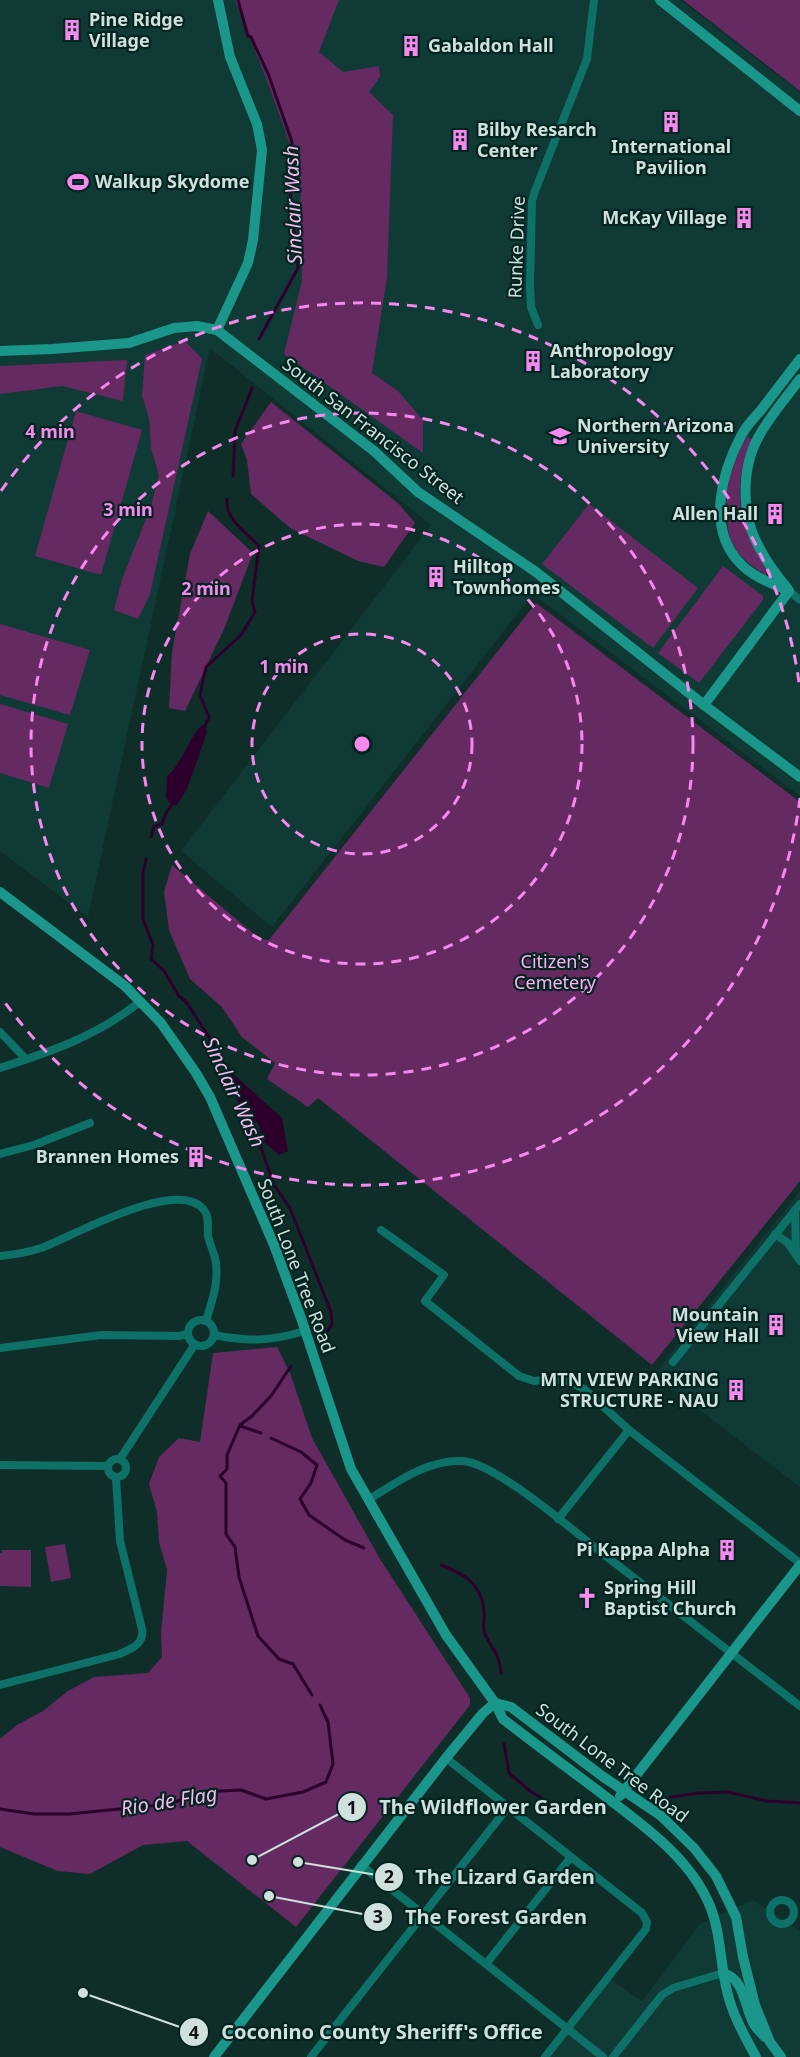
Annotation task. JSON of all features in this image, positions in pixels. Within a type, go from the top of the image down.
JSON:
[{"type":"street","points":[[0,351],[129,343],[174,328],[197,326],[217,330],[248,263],[253,240],[262,150],[257,124],[230,57],[218,0]]},
{"type":"street","name":"Runke Drive","points":[[538,325],[531,307],[532,201],[588,59],[594,0]]},
{"type":"street","points":[[660,0],[800,111]]},
{"type":"street","name":"South San Francisco Street","points":[[217,330],[374,451],[418,492],[536,572],[704,705],[800,777]]},
{"type":"street","points":[[789,591],[763,580],[738,562],[730,550],[723,531],[719,502],[727,466],[742,434],[800,359]]},
{"type":"street","points":[[800,380],[758,437],[749,460],[746,482],[750,524],[758,546],[770,567],[789,591],[800,600]]},
{"type":"street","points":[[704,705],[789,591]]},
{"type":"street","name":"South Lone Tree Road","points":[[0,892],[125,986],[161,1023],[182,1052],[210,1097],[274,1245],[351,1469],[368,1500],[446,1635],[495,1703],[503,1719],[614,1803],[671,1850],[698,1883],[710,1906],[719,1939],[727,1993],[737,2020],[756,2057]]},
{"type":"street","points":[[0,1068],[100,1030],[141,1001]]},
{"type":"street","points":[[0,1032],[26,1059]]},
{"type":"street","points":[[0,1154],[90,1123]]},
{"type":"street","points":[[0,1256],[41,1248],[90,1224],[136,1208],[167,1201],[193,1202],[207,1214],[208,1237],[215,1260],[216,1286],[206,1321]]},
{"type":"street","points":[[673,1362],[798,1207]]},
{"type":"street","points":[[798,1207],[798,1257]]},
{"type":"street","points":[[381,1230],[444,1275],[425,1301],[519,1376],[534,1381],[549,1379],[568,1381],[584,1389],[629,1430],[800,1564],[614,1803]]},
{"type":"street","points":[[775,1234],[788,1243],[798,1257]]},
{"type":"street","points":[[206,1321],[214,1328],[212,1341],[205,1346],[195,1344],[188,1334],[195,1322],[206,1321]]},
{"type":"street","points":[[214,1335],[255,1341],[305,1330]]},
{"type":"street","points":[[0,1348],[101,1335],[179,1336],[188,1334]]},
{"type":"street","points":[[120,1459],[195,1344]]},
{"type":"street","points":[[558,1519],[629,1430]]},
{"type":"street","points":[[107,1466],[113,1459],[120,1459],[124,1463],[126,1468],[124,1474],[116,1478]]},
{"type":"street","points":[[368,1500],[416,1471],[445,1462],[465,1461],[482,1466],[558,1519],[800,1706]]},
{"type":"street","points":[[0,1464],[107,1466]]},
{"type":"street","points":[[0,1685],[120,1654],[136,1647],[143,1637],[120,1541],[116,1478],[109,1472],[107,1466]]},
{"type":"street","points":[[216,2056],[446,1758],[483,1713],[495,1703]]},
{"type":"street","name":"South Lone Tree Road","points":[[495,1703],[511,1707],[602,1776],[660,1815],[694,1848],[716,1876],[736,1917],[754,2005],[770,2042],[781,2057]]},
{"type":"street","points":[[446,1758],[642,1913],[647,1922],[646,1929],[545,2057]]},
{"type":"street","points":[[311,2057],[508,1807]]},
{"type":"street","points":[[486,1964],[571,1857]]},
{"type":"street","points":[[362,1865],[603,2057]]},
{"type":"street","points":[[612,2057],[662,1995],[723,1972],[732,1975],[738,1982],[754,2025],[770,2042]]},
{"type":"shaded area","name":"Northern Arizona University","points":[[0,0],[680,0],[800,93],[800,796],[533,594],[272,927],[181,851],[431,525],[210,348],[88,917],[0,851]]},
{"type":"shaded area","points":[[800,1191],[800,1487],[654,1375]]},
{"type":"shaded area","points":[[753,1900],[800,1931],[800,2057],[550,2057],[610,1979],[642,2001],[700,1924]]},
{"type":"green space","points":[[235,0],[339,0],[319,52],[343,72],[379,66],[380,77],[369,92],[393,115],[387,277],[372,373],[398,391],[423,420],[423,453],[284,354],[302,281],[300,172]]},
{"type":"green space","points":[[683,0],[800,0],[800,91]]},
{"type":"green space","points":[[185,341],[202,359],[150,594],[138,619],[114,610],[122,579],[150,509],[159,476],[151,448],[149,418],[142,396],[145,355]]},
{"type":"green space","points":[[127,360],[123,401],[62,386],[0,394],[0,366]]},
{"type":"green space","points":[[271,402],[399,504],[415,523],[384,567],[358,561],[290,528],[251,494],[247,460],[241,444]]},
{"type":"green space","points":[[76,411],[142,430],[101,575],[35,556]]},
{"type":"green space","points":[[747,437],[752,439],[741,474],[741,507],[750,539],[768,571],[765,575],[740,555],[731,540],[728,526],[726,508],[728,487],[733,467]]},
{"type":"green space","points":[[589,504],[698,588],[653,648],[542,564]]},
{"type":"green space","points":[[208,511],[253,553],[224,629],[185,711],[169,708],[172,652],[190,554]]},
{"type":"green space","points":[[723,566],[763,596],[763,600],[699,683],[658,653]]},
{"type":"green space","name":"Citizen's Cemetery","points":[[536,603],[800,802],[800,1181],[652,1365],[318,1098],[308,1107],[267,1079],[275,1063],[242,1037],[222,1007],[190,979],[169,930],[164,892],[172,865],[260,939],[269,940]]},
{"type":"green space","points":[[0,624],[90,650],[70,715],[0,695]]},
{"type":"green space","points":[[0,704],[68,724],[49,788],[0,773]]},
{"type":"green space","points":[[277,1347],[290,1373],[312,1438],[380,1559],[470,1698],[470,1705],[296,1927],[187,1841],[143,1845],[90,1874],[58,1871],[0,1847],[0,1739],[17,1725],[43,1711],[68,1691],[94,1677],[148,1673],[162,1657],[161,1633],[167,1570],[159,1542],[157,1512],[149,1484],[159,1457],[179,1438],[200,1442],[213,1353]]},
{"type":"green space","points":[[65,1544],[71,1578],[51,1582],[45,1547]]},
{"type":"green space","points":[[2,1550],[31,1550],[31,1587],[0,1586],[0,1553]]},
{"type":"water","points":[[202,725],[205,725],[207,731],[187,789],[177,805],[172,805],[166,798],[167,776],[177,765],[192,737]]},
{"type":"water","points":[[224,1071],[231,1072],[282,1118],[288,1151],[279,1155],[264,1142],[258,1123],[242,1110]]},
{"type":"waterway","name":"Sinclair Wash","points":[[238,0],[248,36],[251,37],[269,76],[292,142],[289,182],[298,268],[259,339]]},
{"type":"waterway","name":"Sinclair Wash","points":[[233,476],[235,431],[252,388]]},
{"type":"waterway","name":"Sinclair Wash","points":[[204,728],[209,717],[200,695],[206,667],[241,635],[255,612],[252,601],[259,546],[233,519],[229,513],[227,499]]},
{"type":"waterway","name":"Sinclair Wash","points":[[151,837],[154,826],[162,824],[173,803]]},
{"type":"waterway","name":"Sinclair Wash","points":[[146,859],[143,873],[143,919],[153,945],[151,959],[164,971],[179,996],[187,1003],[214,1045],[228,1073]]},
{"type":"waterway","name":"Sinclair Wash","points":[[249,1113],[274,1185],[290,1208],[331,1312],[332,1324],[328,1331]]},
{"type":"waterway","name":"Rio de Flag","points":[[291,1366],[271,1396],[240,1425],[227,1455],[227,1469],[220,1476],[226,1483],[226,1534],[235,1547],[239,1577],[258,1636],[279,1659],[293,1664],[312,1695]]},
{"type":"waterway","name":"Rio de Flag","points":[[240,1426],[261,1433]]},
{"type":"waterway","name":"Rio de Flag","points":[[271,1438],[301,1452],[317,1465],[311,1483],[300,1499],[309,1515],[345,1540],[364,1548]]},
{"type":"waterway","name":"Rio de Flag","points":[[441,1565],[464,1576],[479,1593],[484,1610],[484,1631],[497,1655],[501,1673]]},
{"type":"waterway","name":"Rio de Flag","points":[[0,1809],[34,1814],[69,1814],[170,1804],[201,1792],[241,1790],[266,1799],[303,1792],[326,1782],[333,1764],[328,1722],[320,1705]]},
{"type":"waterway","name":"Rio de Flag","points":[[504,1744],[509,1773],[530,1791],[551,1804],[587,1815]]},
{"type":"waterway","name":"Rio de Flag","points":[[671,1797],[728,1792],[767,1801],[800,1803]]},
{"type":"place","name":"Pine Ridge Village","points":[[72,30]]},
{"type":"place","name":"Gabaldon Hall","points":[[411,46]]},
{"type":"place","name":"International Pavilion","points":[[671,122]]},
{"type":"place","name":"Bilby Resarch Center","points":[[460,140]]},
{"type":"place","name":"Walkup Skydome","points":[[78,182]]},
{"type":"place","name":"McKay Village","points":[[744,218]]},
{"type":"place","name":"Anthropology Laboratory","points":[[533,361]]},
{"type":"place","name":"Northern Arizona University","points":[[560,436]]},
{"type":"place","name":"Allen Hall","points":[[775,514]]},
{"type":"place","name":"Hilltop Townhomes","points":[[436,577]]},
{"type":"place","name":"Brannen Homes","points":[[196,1157]]},
{"type":"place","name":"Mountain View Hall","points":[[776,1325]]},
{"type":"place","name":"MTN VIEW PARKING STRUCTURE - NAU","points":[[736,1390]]},
{"type":"place","name":"Pi Kappa Alpha","points":[[727,1550]]},
{"type":"place","name":"Spring Hill Baptist Church","points":[[587,1598]]},
{"type":"place","name":"The Wildflower Garden","points":[[252,1860]]},
{"type":"place","name":"The Lizard Garden","points":[[298,1862]]},
{"type":"place","name":"The Forest Garden","points":[[269,1896]]},
{"type":"place","name":"Coconino County Sheriff's Office","points":[[83,1993]]}]
